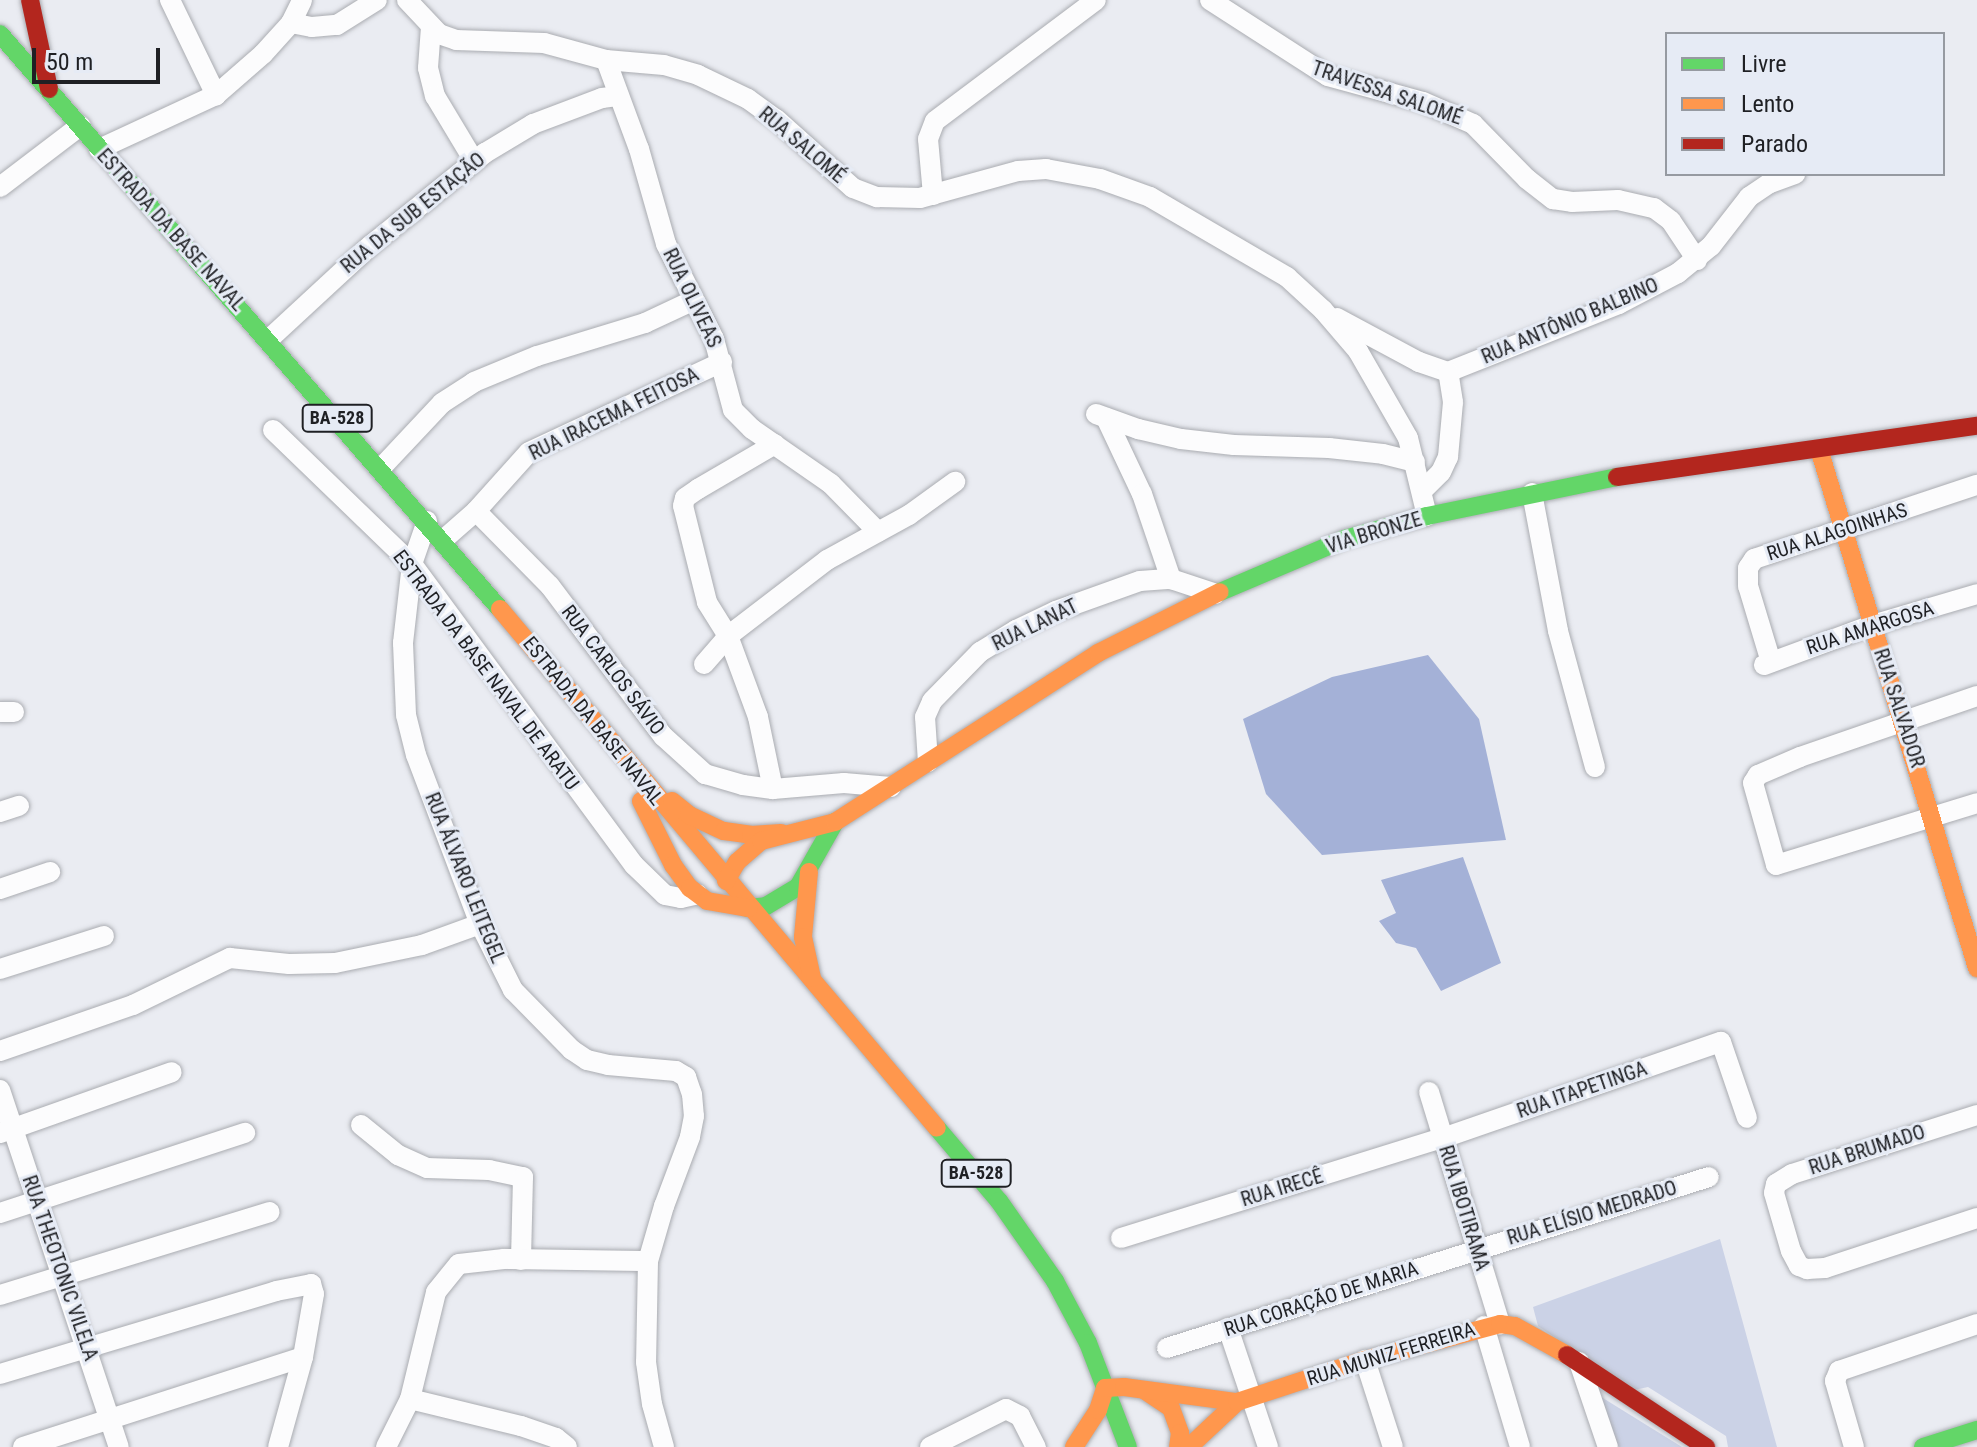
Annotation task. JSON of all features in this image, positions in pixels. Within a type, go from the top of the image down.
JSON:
[{"type":"main road","points":[[30,0],[50,92]]},
{"type":"main road","name":"ESTRADA DA BASE NAVAL","points":[[0,34],[427,521],[616,751],[1027,1238],[1088,1343],[1128,1447]]},
{"type":"main road","name":"VIA BRONZE","points":[[726,881],[752,847],[781,833],[835,822],[1098,653],[1216,594],[1345,539],[1427,516],[1650,471],[1977,426]]},
{"type":"main road","name":"RUA SALVADOR","points":[[1819,449],[1934,817],[1969,909],[1977,968]]},
{"type":"main road","points":[[616,751],[689,815],[706,824],[740,835],[781,833]]},
{"type":"main road","points":[[616,751],[673,865],[707,901],[748,908],[784,899],[809,872],[835,822]]},
{"type":"main road","points":[[809,872],[803,937],[813,981]]},
{"type":"main road","name":"RUA MUNIZ FERREIRA","points":[[1189,1447],[1244,1400],[1365,1360],[1492,1325],[1531,1333],[1706,1447]]},
{"type":"main road","points":[[1074,1447],[1098,1410],[1105,1388]]},
{"type":"main road","name":"RUA MUNIZ FERREIRA","points":[[1105,1388],[1244,1400]]},
{"type":"main road","points":[[1139,1389],[1155,1394],[1171,1408],[1180,1433],[1178,1447]]},
{"type":"main road","points":[[1923,1447],[1977,1430]]},
{"type":"street","points":[[170,0],[216,95]]},
{"type":"street","points":[[99,149],[216,95],[263,54],[291,23],[302,0]]},
{"type":"street","points":[[291,23],[312,27],[337,25],[377,0]]},
{"type":"street","name":"RUA SALOMÉ","points":[[407,0],[431,27],[456,40],[544,43],[606,60],[664,65],[723,86],[776,119],[853,188],[877,197],[933,195],[1018,171],[1046,169],[1100,179],[1150,197],[1287,277],[1323,310],[1374,373],[1398,416],[1415,462],[1427,516]]},
{"type":"street","points":[[933,195],[928,139],[935,121],[1071,8],[1096,0]]},
{"type":"street","name":"TRAVESSA SALOMÉ","points":[[1210,0],[1328,76],[1423,102],[1473,124],[1540,191],[1553,199],[1572,202],[1618,200],[1654,208],[1671,221],[1697,260]]},
{"type":"street","points":[[431,27],[428,68],[435,96],[474,161]]},
{"type":"street","name":"RUA OLIVEAS","points":[[606,60],[639,149],[666,244],[722,362],[733,410],[752,429],[831,484],[878,532]]},
{"type":"street","name":"RUA DA SUB ESTAÇÃO","points":[[268,340],[370,246],[474,161],[533,124],[602,98],[619,96]]},
{"type":"street","points":[[0,187],[80,126]]},
{"type":"street","name":"RUA ANTÔNIO BALBINO","points":[[1448,372],[1619,304],[1697,260],[1749,197],[1770,183],[1789,176]]},
{"type":"street","points":[[381,468],[442,403],[474,382],[564,346],[645,323],[694,300]]},
{"type":"street","name":"RUA SALOMÉ","points":[[1323,310],[1419,362],[1448,372]]},
{"type":"street","name":"RUA IRACEMA FEITOSA","points":[[443,540],[476,511],[529,452],[722,362]]},
{"type":"street","points":[[1423,490],[1441,472],[1448,457],[1453,402],[1448,372]]},
{"type":"street","points":[[1171,579],[1142,494],[1101,416],[1181,439],[1234,445],[1329,448],[1383,454],[1415,462]]},
{"type":"street","name":"ESTRADA DA BASE NAVAL DE ARATU","points":[[273,430],[412,564],[634,865],[665,895],[681,898],[698,894]]},
{"type":"street","points":[[775,444],[684,500],[704,592],[728,636],[744,676],[767,747],[773,789],[844,783],[891,787]]},
{"type":"street","points":[[704,664],[728,636],[827,560],[922,508],[955,482]]},
{"type":"street","name":"RUA ALAGOINHAS","points":[[1768,663],[1748,586],[1748,568],[1754,559],[1977,485]]},
{"type":"street","points":[[1532,493],[1558,631],[1595,767]]},
{"type":"street","name":"RUA CARLOS SÁVIO","points":[[476,511],[550,586],[679,753],[717,779],[773,789]]},
{"type":"street","name":"RUA ÁLVARO LEITEGEL","points":[[427,521],[412,564],[403,643],[406,715],[416,755],[480,924],[513,990],[572,1050],[587,1060],[608,1065],[676,1071],[689,1082],[694,1116],[690,1137],[648,1261],[646,1362],[652,1404],[664,1447]]},
{"type":"street","name":"RUA LANAT","points":[[928,762],[927,709],[945,683],[980,652],[1056,611],[1140,581],[1171,579],[1216,594]]},
{"type":"street","name":"RUA AMARGOSA","points":[[1768,663],[1872,625],[1977,594]]},
{"type":"street","points":[[1977,696],[1904,719],[1755,778],[1755,797],[1773,862],[1785,864],[1977,803]]},
{"type":"street","points":[[0,889],[50,872]]},
{"type":"street","points":[[0,1051],[133,1005],[230,958],[289,964],[335,963],[422,945],[480,924]]},
{"type":"street","points":[[0,969],[104,936]]},
{"type":"street","name":"RUA ITAPETINGA","points":[[1443,1138],[1721,1042],[1747,1118]]},
{"type":"street","points":[[7,1130],[172,1072]]},
{"type":"street","name":"RUA THEOTONIC VILELA","points":[[0,1090],[7,1130],[37,1201],[119,1447]]},
{"type":"street","name":"RUA IBOTIRAMA","points":[[1429,1092],[1476,1249],[1520,1447]]},
{"type":"street","name":"RUA BRUMADO","points":[[1977,1115],[1792,1174],[1776,1184],[1776,1202],[1791,1251],[1799,1266],[1815,1270],[1977,1218]]},
{"type":"street","points":[[361,1125],[398,1155],[427,1168],[519,1173],[525,1182],[521,1260]]},
{"type":"street","points":[[0,1213],[245,1133]]},
{"type":"street","name":"RUA IRECÊ","points":[[1121,1238],[1443,1138]]},
{"type":"street","name":"RUA ELÍSIO MEDRADO","points":[[1476,1249],[1709,1177]]},
{"type":"street","points":[[0,1295],[269,1212]]},
{"type":"street","name":"RUA CORAÇÃO DE MARIA","points":[[1167,1348],[1476,1249]]},
{"type":"street","points":[[386,1447],[410,1399],[441,1281],[452,1269],[468,1261],[648,1261]]},
{"type":"street","points":[[0,1374],[87,1345],[308,1283],[313,1285],[314,1294],[303,1357],[277,1447]]},
{"type":"street","points":[[1854,1447],[1835,1381],[1839,1371],[1977,1324]]},
{"type":"street","points":[[1228,1328],[1244,1400],[1268,1447]]},
{"type":"street","points":[[23,1447],[303,1357]]},
{"type":"street","points":[[1365,1360],[1393,1447]]},
{"type":"street","points":[[1579,1362],[1608,1447]]},
{"type":"street","points":[[410,1399],[521,1426],[556,1438],[567,1447]]},
{"type":"street","points":[[930,1447],[1006,1409],[1020,1416],[1036,1447]]},
{"type":"shaded area","points":[[1720,1239],[1777,1447],[1728,1447],[1726,1436],[1648,1387],[1634,1390],[1538,1326],[1533,1307]]},
{"type":"shaded area","points":[[1598,1395],[1682,1447],[1615,1447]]},
{"type":"water","points":[[1428,655],[1479,719],[1506,840],[1322,855],[1266,794],[1243,719],[1332,677]]},
{"type":"water","points":[[1463,857],[1501,963],[1441,991],[1416,948],[1396,943],[1379,921],[1396,913],[1381,880]]},
{"type":"traffic: fast","points":[[0,34],[500,609]]},
{"type":"traffic: fast","points":[[1220,592],[1345,539],[1427,516],[1617,477]]},
{"type":"traffic: fast","points":[[748,908],[766,906],[798,887],[835,822]]},
{"type":"traffic: fast","points":[[937,1128],[999,1201],[1055,1281],[1088,1343],[1128,1447]]},
{"type":"traffic: fast","points":[[1923,1447],[1977,1430]]},
{"type":"traffic: slow","points":[[1819,449],[1977,968]]},
{"type":"traffic: slow","points":[[726,881],[737,862],[761,841],[835,822],[1098,653],[1220,592]]},
{"type":"traffic: slow","points":[[500,609],[937,1128]]},
{"type":"traffic: slow","points":[[641,801],[673,865],[690,888],[707,901],[748,908]]},
{"type":"traffic: slow","points":[[672,801],[689,815],[724,831],[751,835],[781,833]]},
{"type":"traffic: slow","points":[[809,872],[803,937],[812,978]]},
{"type":"traffic: slow","points":[[1189,1447],[1237,1402],[1365,1360],[1500,1324],[1515,1326],[1567,1355]]},
{"type":"traffic: slow","points":[[1074,1447],[1098,1410],[1105,1388],[1124,1387],[1237,1402]]},
{"type":"traffic: slow","points":[[1144,1390],[1171,1408],[1180,1433],[1178,1447]]},
{"type":"traffic: jam","points":[[30,0],[49,89]]},
{"type":"traffic: jam","points":[[1617,477],[1977,426]]},
{"type":"traffic: jam","points":[[1567,1355],[1706,1447]]}]
